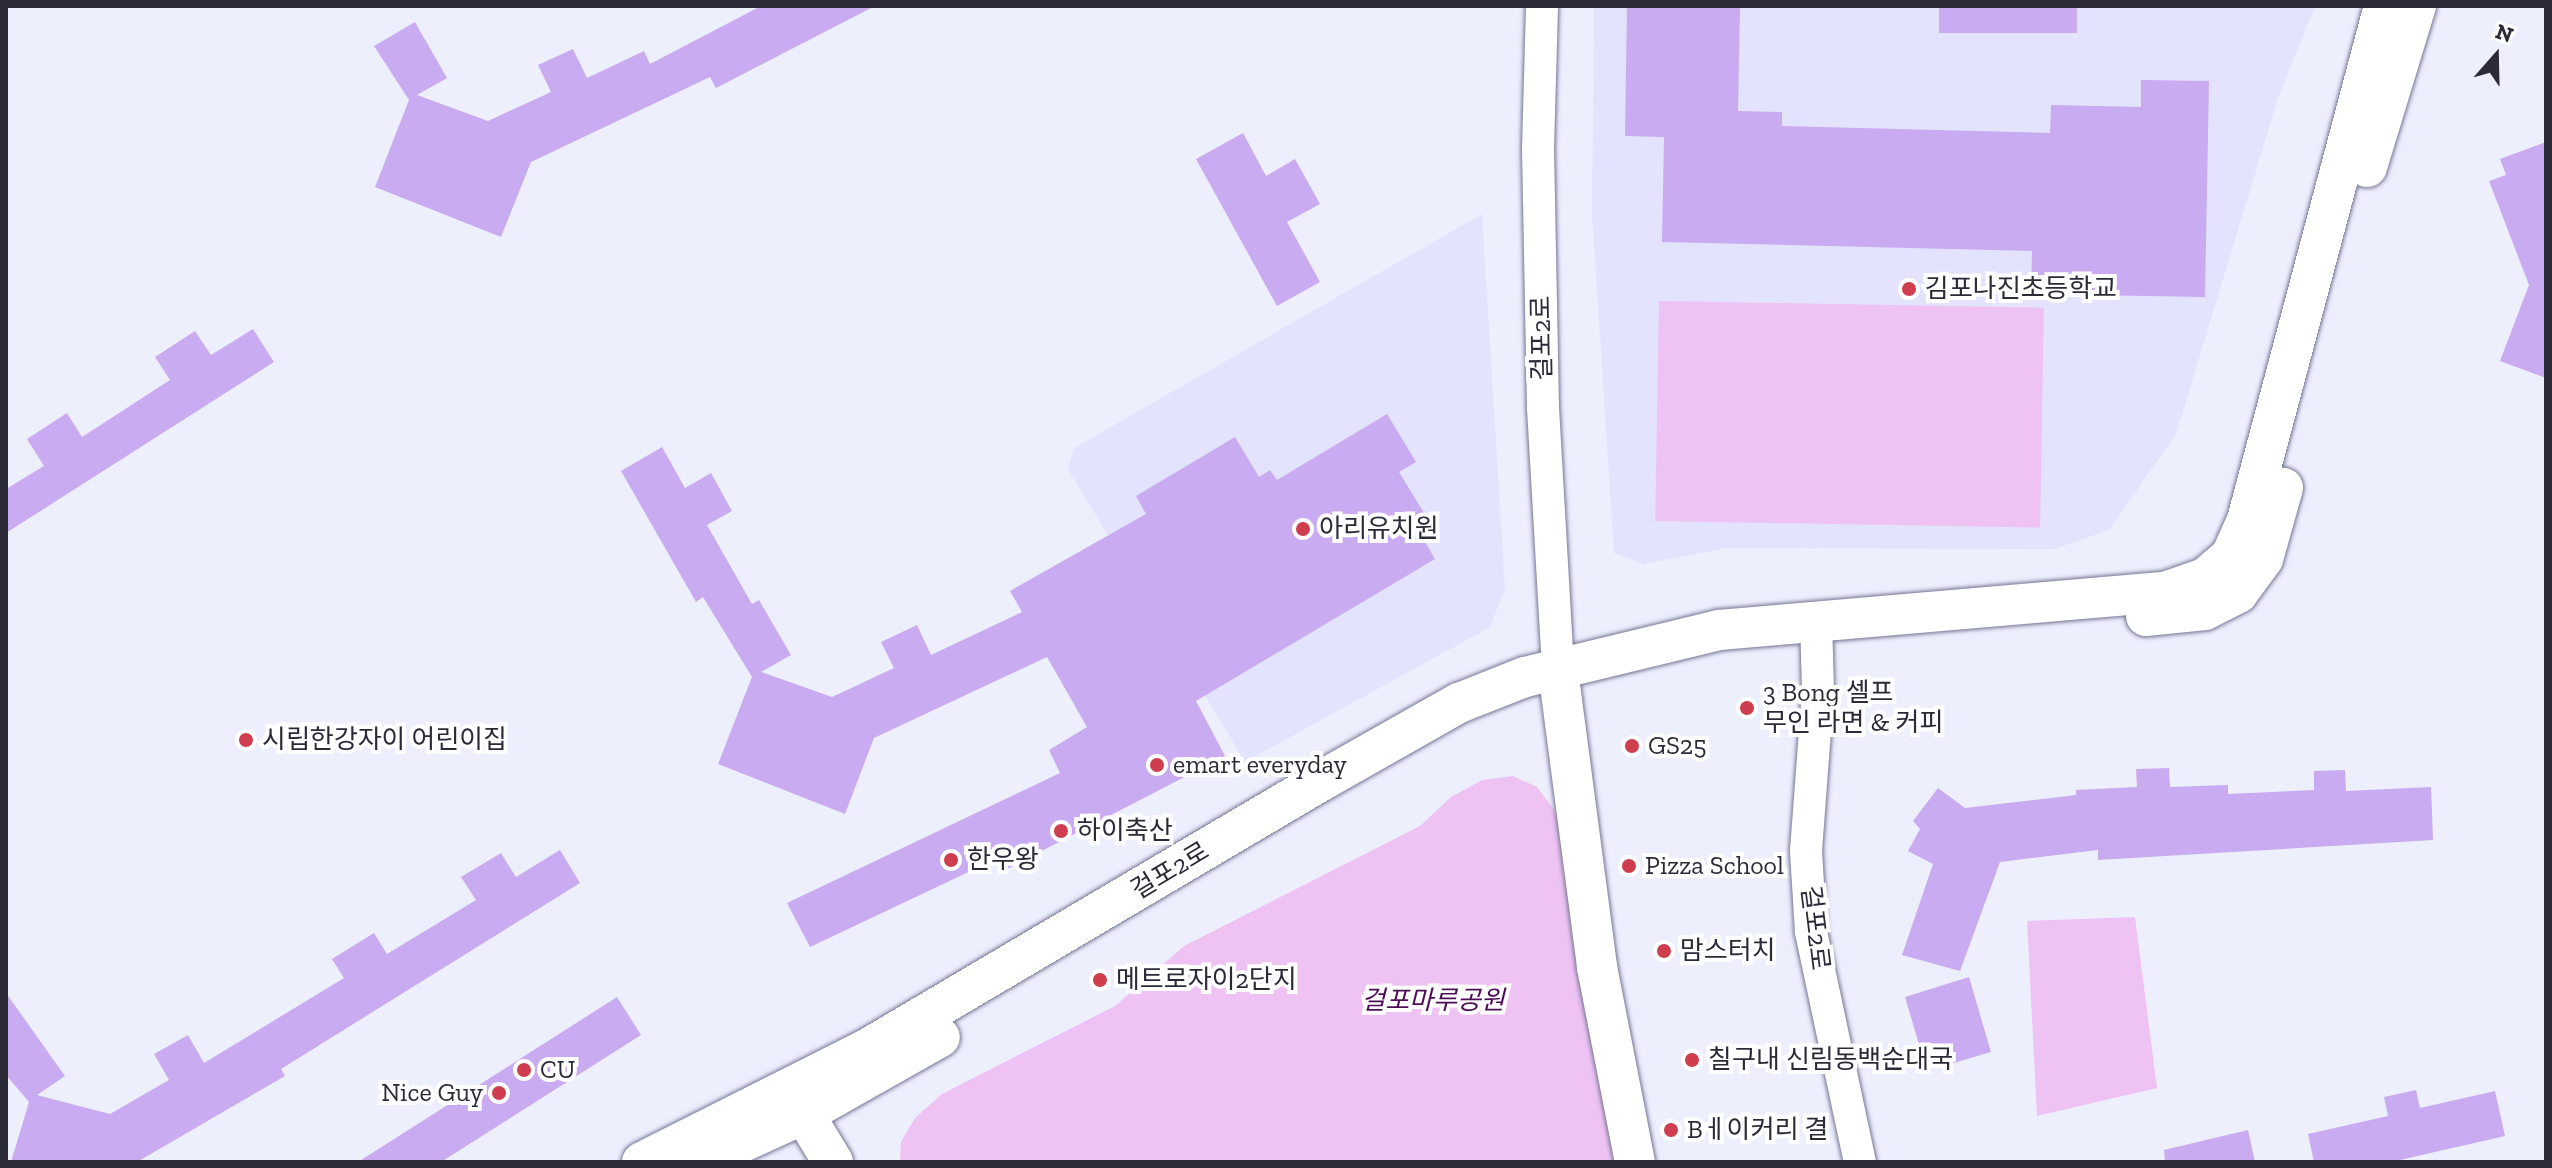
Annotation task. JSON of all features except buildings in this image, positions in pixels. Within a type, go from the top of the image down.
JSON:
[{"type":"street","name":"걸포2로","points":[[1542,6],[1538,148],[1543,408],[1559,680],[1597,967],[1635,1162]]},
{"type":"street","points":[[1818,631],[2165,592],[2205,578],[2231,556],[2266,452],[2384,6]]},
{"type":"street","points":[[1818,631],[2205,610],[2238,593],[2263,559],[2416,6]]},
{"type":"street","name":"걸포2로","points":[[642,1162],[795,1100],[882,1073],[1174,892],[1473,722],[1559,680],[1818,631],[1806,851],[1811,932],[1860,1162]]},
{"type":"street","name":"걸포2로","points":[[699,1162],[795,1100]]},
{"type":"street","points":[[795,1100],[833,1162]]},
{"type":"shaded area","name":"김포나진초등학교","points":[[1594,6],[2315,6],[2278,98],[2176,434],[2109,530],[2054,549],[1727,548],[1643,564],[1614,553],[1592,215]]},
{"type":"shaded area","name":"아리유치원","points":[[1482,214],[1505,589],[1490,627],[1245,762],[1068,469],[1074,448]]},
{"type":"green space","points":[[1659,301],[2044,308],[2040,528],[1655,521]]},
{"type":"green space","name":"걸포마루공원","points":[[1513,776],[1537,787],[1553,808],[1570,850],[1624,1162],[900,1162],[901,1142],[915,1118],[942,1094],[1115,1006],[1184,946],[1420,826],[1451,797],[1482,780]]},
{"type":"green space","points":[[2135,917],[2157,1088],[2037,1116],[2027,921]]},
{"type":"place","name":"김포나진초등학교","points":[[1909,289]]},
{"type":"place","name":"아리유치원","points":[[1303,529]]},
{"type":"place","name":"3 Bong 셀프 무인 라면 & 커피","points":[[1747,708]]},
{"type":"place","name":"시립한강자이 어린이집","points":[[246,740]]},
{"type":"place","name":"GS25","points":[[1632,746]]},
{"type":"place","name":"emart everyday","points":[[1157,765]]},
{"type":"place","name":"하이축산","points":[[1061,831]]},
{"type":"place","name":"한우왕","points":[[951,860]]},
{"type":"place","name":"Pizza School","points":[[1629,866]]},
{"type":"place","name":"맘스터치","points":[[1664,951]]},
{"type":"place","name":"메트로자이2단지","points":[[1100,980]]},
{"type":"place","name":"칠구내 신림동백순대국","points":[[1692,1060]]},
{"type":"place","name":"CU","points":[[524,1070]]},
{"type":"place","name":"Nice Guy","points":[[499,1093]]},
{"type":"place","name":"Bㅔ이커리 결","points":[[1671,1130]]}]
